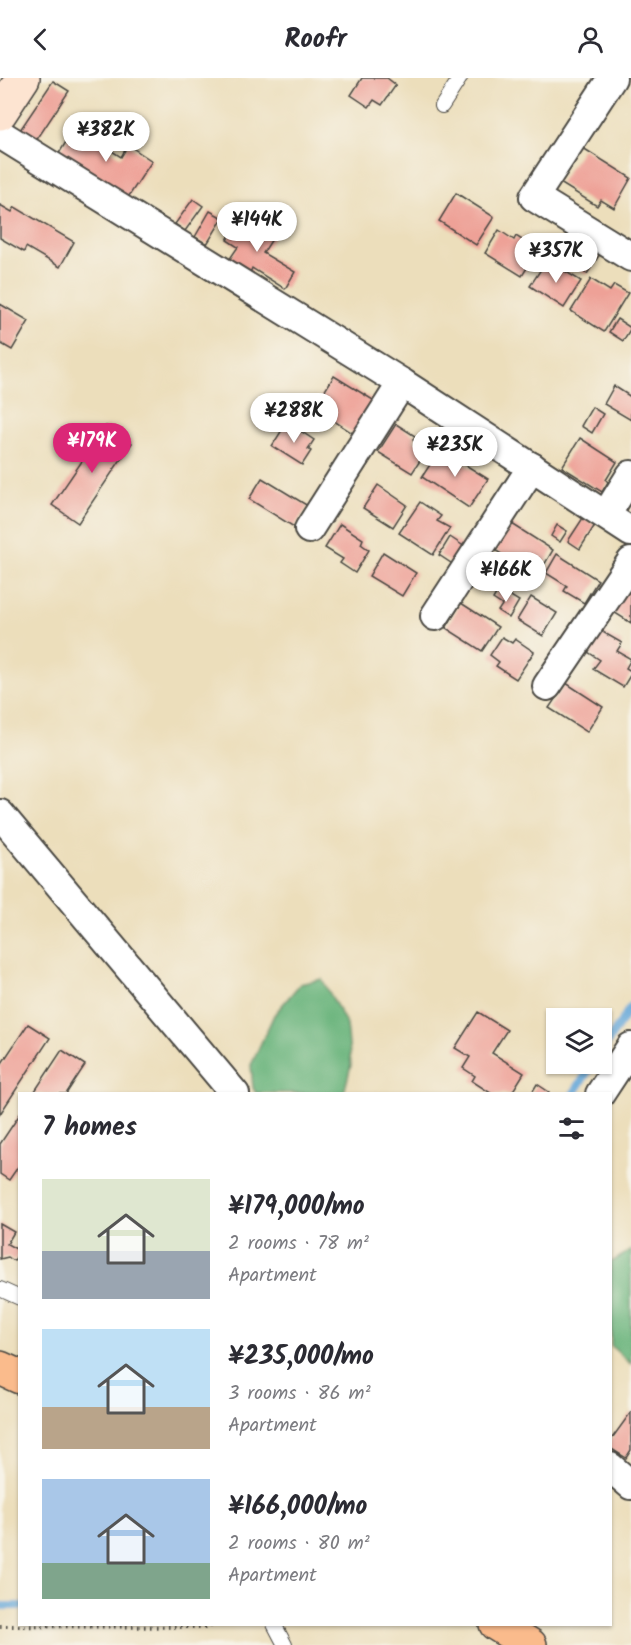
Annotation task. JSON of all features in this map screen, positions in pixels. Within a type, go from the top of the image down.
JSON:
[{"type":"highway","points":[[0,1368],[18,1376]]},
{"type":"main road","points":[[0,113],[23,78]]},
{"type":"street","points":[[612,78],[534,197],[631,256]]},
{"type":"street","points":[[0,134],[402,382],[631,532]]},
{"type":"street","points":[[309,529],[402,382]]},
{"type":"street","points":[[435,615],[532,467]]},
{"type":"street","points":[[606,515],[631,475]]},
{"type":"street","points":[[546,686],[631,562]]},
{"type":"street","points":[[0,814],[233,1092]]},
{"type":"street","points":[[601,1092],[631,1047]]},
{"type":"street","points":[[612,1469],[631,1485]]},
{"type":"lane","points":[[442,106],[460,78]]},
{"type":"lane","points":[[0,1289],[18,1297]]},
{"type":"lane","points":[[275,1626],[285,1645]]},
{"type":"path","points":[[0,1626],[210,1626]]},
{"type":"green space","points":[[322,979],[347,1025],[351,1065],[344,1092],[255,1092],[251,1065],[274,1015],[300,984]]},
{"type":"green space","points":[[631,1250],[631,1364],[612,1347],[612,1262]]},
{"type":"building","points":[[362,78],[387,78],[396,85],[382,105],[374,100],[369,107],[351,95]]},
{"type":"building","points":[[53,81],[69,91],[34,144],[18,133]]},
{"type":"building","points":[[75,127],[121,157],[128,145],[152,161],[127,199],[58,155]]},
{"type":"building","points":[[583,148],[631,178],[614,208],[601,200],[597,206],[560,183]]},
{"type":"building","points":[[456,193],[494,217],[476,245],[439,221]]},
{"type":"building","points":[[193,199],[203,206],[185,231],[175,224]]},
{"type":"building","points":[[0,205],[12,212],[15,207],[74,242],[60,267],[26,247],[24,252],[0,238]]},
{"type":"building","points":[[210,211],[223,218],[207,244],[195,237]]},
{"type":"building","points":[[242,216],[274,236],[263,253],[295,272],[285,289],[252,268],[250,273],[229,260],[238,247],[227,240]]},
{"type":"building","points":[[499,230],[514,240],[516,236],[538,250],[522,276],[485,253]]},
{"type":"building","points":[[590,247],[600,254],[587,274],[577,268]]},
{"type":"building","points":[[547,260],[581,281],[564,308],[530,286]]},
{"type":"building","points":[[591,279],[610,291],[614,285],[628,293],[604,332],[571,311]]},
{"type":"building","points":[[0,304],[29,321],[12,350],[0,343]]},
{"type":"building","points":[[617,319],[631,328],[623,341],[609,332]]},
{"type":"building","points":[[334,376],[378,403],[357,436],[314,408]]},
{"type":"building","points":[[614,386],[631,397],[631,420],[604,404]]},
{"type":"building","points":[[592,407],[603,414],[592,433],[581,426]]},
{"type":"building","points":[[287,422],[314,440],[308,449],[311,451],[302,465],[272,446]]},
{"type":"building","points":[[396,424],[415,436],[413,440],[427,450],[412,473],[378,452]]},
{"type":"building","points":[[106,426],[132,443],[78,523],[52,505]]},
{"type":"building","points":[[580,438],[617,462],[602,492],[562,467]]},
{"type":"building","points":[[440,449],[488,479],[469,508],[422,477]]},
{"type":"building","points":[[262,478],[308,506],[294,527],[249,499]]},
{"type":"building","points":[[378,485],[407,505],[393,527],[363,508]]},
{"type":"building","points":[[420,502],[441,516],[437,521],[450,528],[433,555],[399,533]]},
{"type":"building","points":[[583,518],[595,525],[580,549],[568,541]]},
{"type":"building","points":[[340,524],[363,539],[361,544],[369,550],[355,573],[340,563],[343,559],[325,548]]},
{"type":"building","points":[[512,524],[553,550],[537,577],[495,550]]},
{"type":"building","points":[[557,525],[567,531],[560,542],[551,536]]},
{"type":"building","points":[[450,537],[465,547],[454,565],[439,555]]},
{"type":"building","points":[[383,552],[416,573],[402,596],[369,576]]},
{"type":"building","points":[[557,554],[598,580],[584,603],[564,591],[567,586],[546,573]]},
{"type":"building","points":[[499,589],[519,601],[509,618],[498,611],[502,605],[493,599]]},
{"type":"building","points":[[626,590],[631,593],[631,623],[612,611]]},
{"type":"building","points":[[531,597],[557,613],[543,636],[517,620]]},
{"type":"building","points":[[461,603],[498,627],[482,651],[446,628]]},
{"type":"building","points":[[601,631],[622,643],[617,651],[631,659],[626,668],[631,671],[631,674],[623,687],[593,669],[600,660],[588,652]]},
{"type":"building","points":[[502,637],[512,643],[515,639],[534,652],[516,679],[496,666],[499,662],[490,655]]},
{"type":"building","points":[[566,683],[603,707],[587,732],[549,708]]},
{"type":"building","points":[[478,1012],[507,1030],[492,1053],[524,1073],[512,1092],[489,1092],[472,1081],[475,1076],[463,1068],[470,1057],[455,1048]]},
{"type":"building","points":[[28,1024],[50,1038],[0,1114],[0,1066]]},
{"type":"building","points":[[62,1050],[85,1065],[67,1092],[34,1092]]},
{"type":"building","points":[[537,1084],[549,1092],[532,1092]]},
{"type":"building","points":[[18,1117],[18,1167],[9,1180],[0,1174],[0,1144]]},
{"type":"building","points":[[0,1224],[14,1232],[7,1244],[18,1250],[18,1254],[14,1261],[8,1257],[0,1259]]},
{"type":"building","points":[[631,1412],[631,1450],[626,1458],[612,1449],[612,1438]]},
{"type":"waterway","points":[[612,1035],[631,1006]]},
{"type":"waterway","points":[[574,1092],[586,1074]]},
{"type":"waterway","points":[[0,1606],[18,1606]]}]
